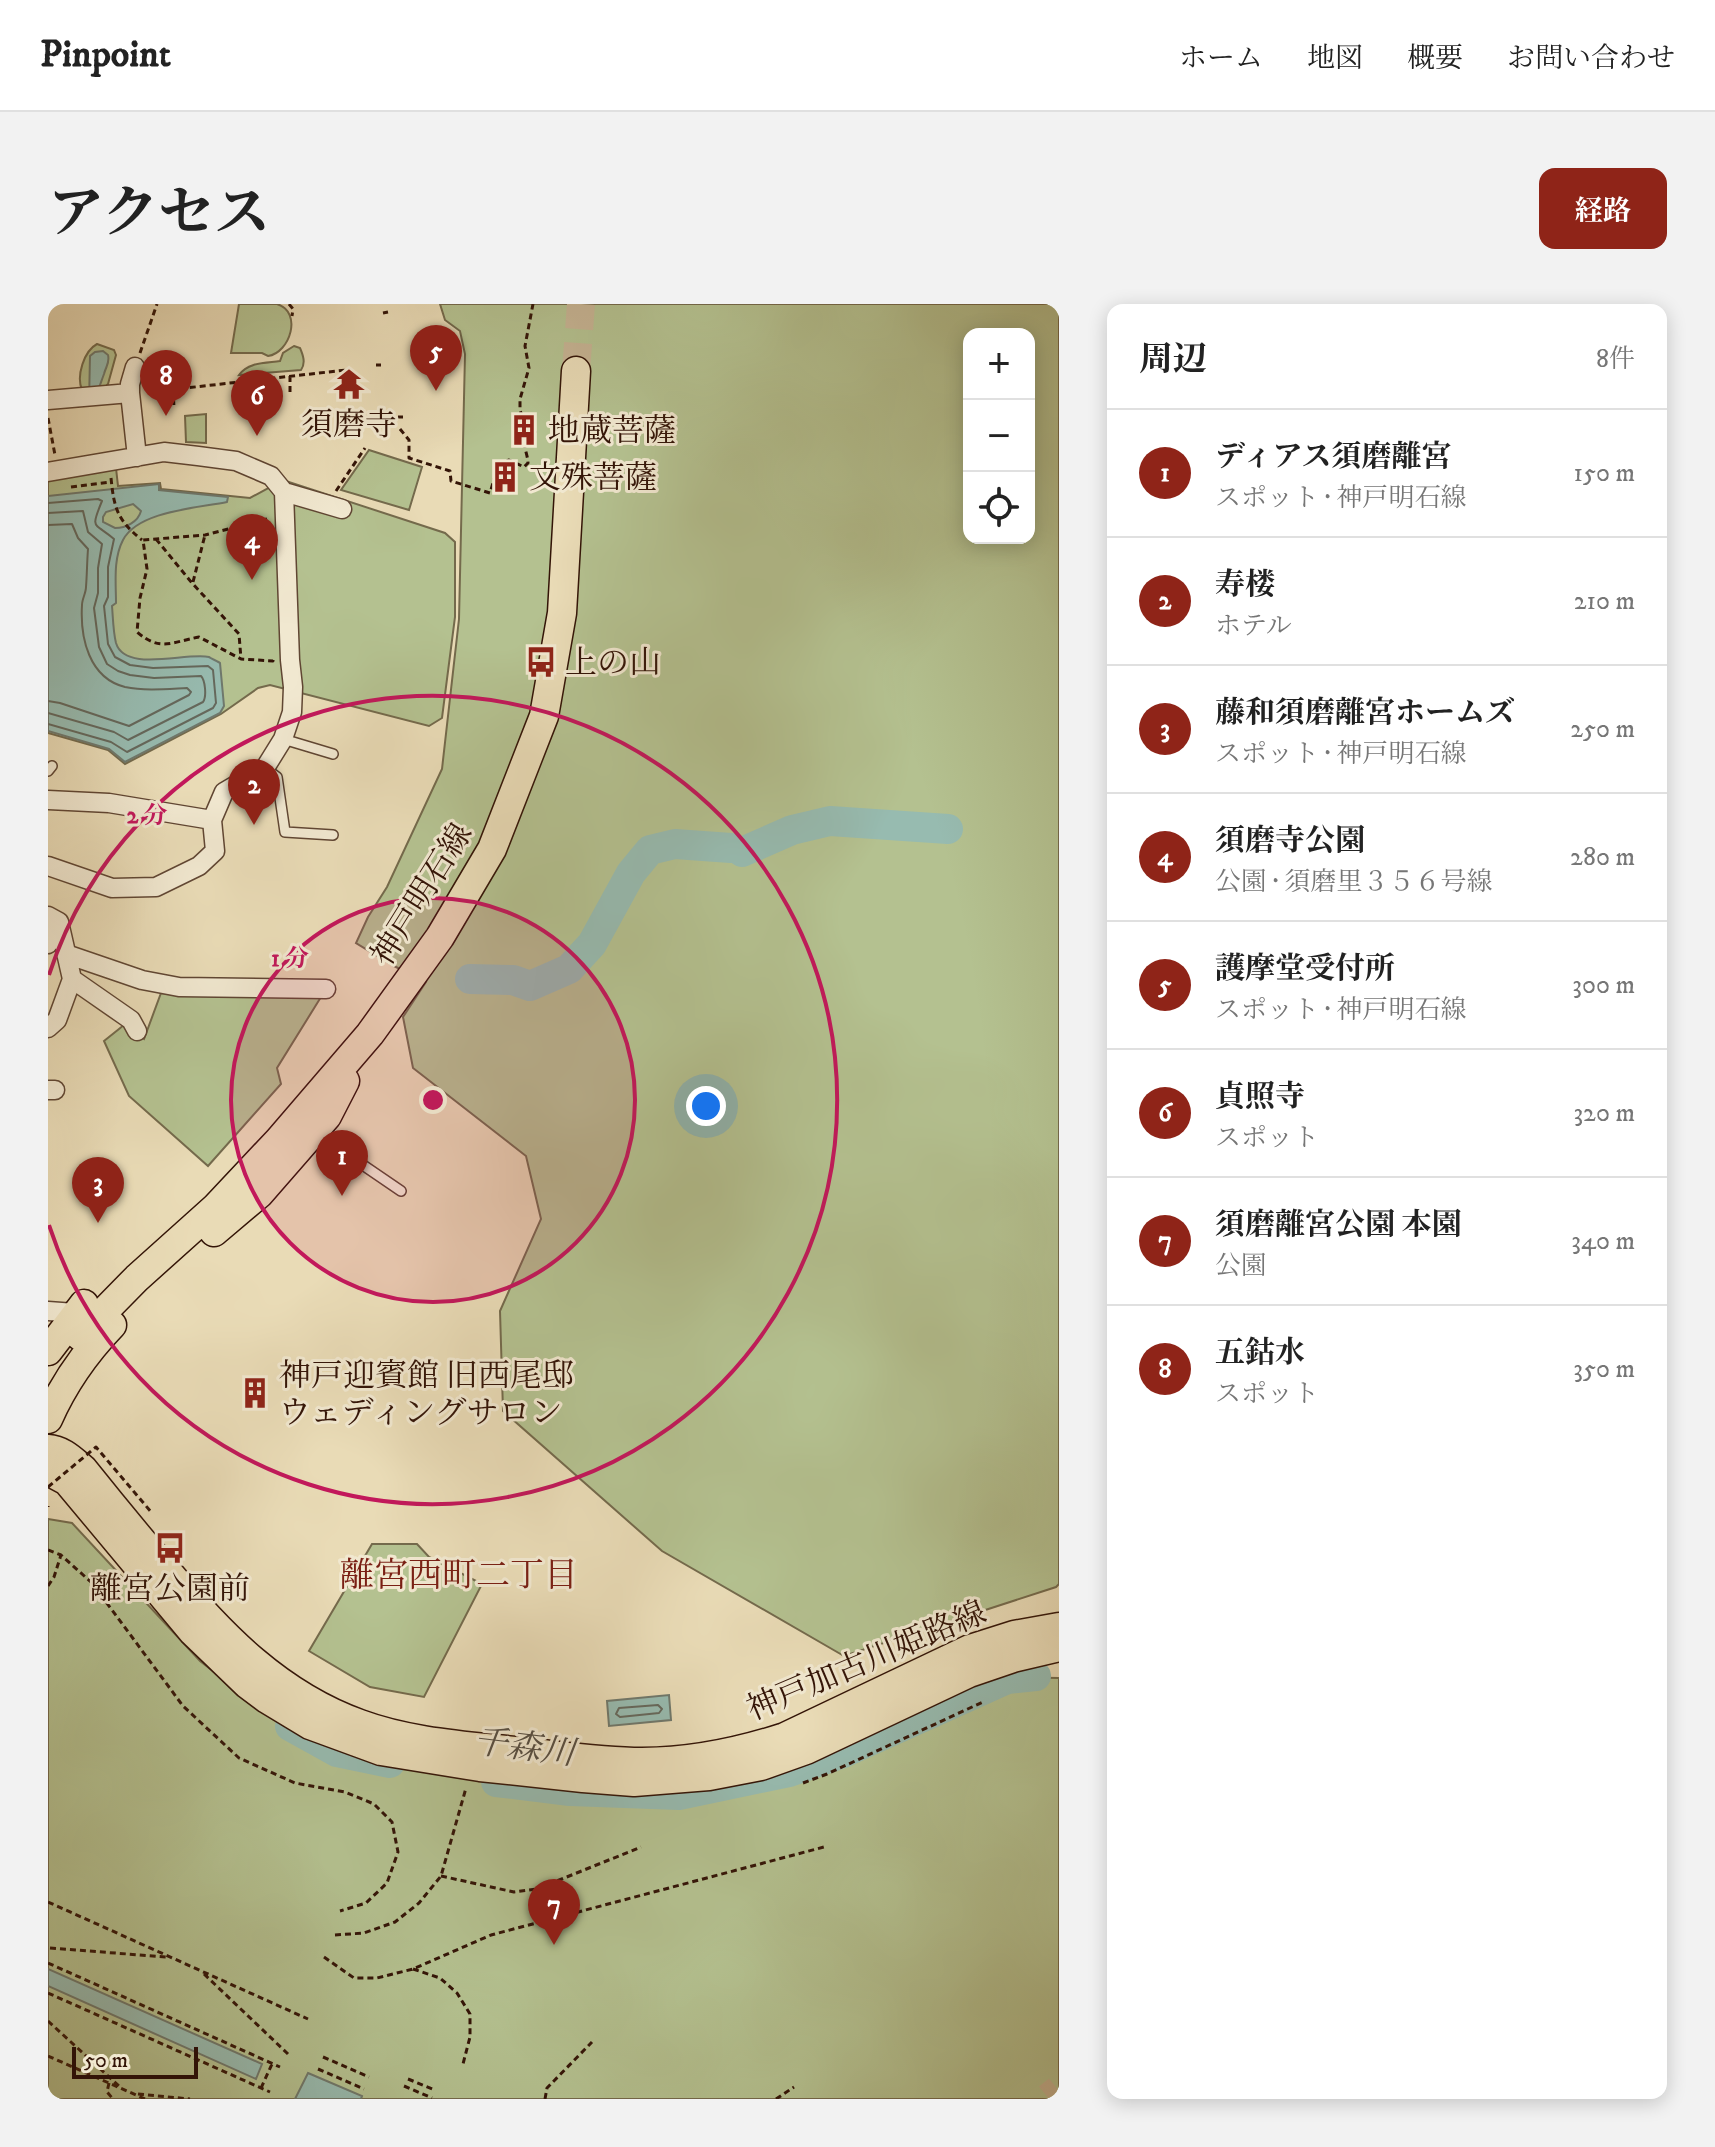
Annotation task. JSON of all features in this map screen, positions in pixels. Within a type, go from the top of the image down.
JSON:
[{"type":"main road","name":"神戸明石線","points":[[48,1351],[68,1320],[130,1260],[254,1156],[279,1140],[370,1034],[440,937],[492,849],[544,716],[562,613],[576,371]]},
{"type":"main road","points":[[83,1469],[64,1436],[48,1419],[86,1356],[168,1271],[259,1194],[327,1116],[370,1034]]},
{"type":"main road","name":"神戸加古川姫路線","points":[[48,1449],[57,1449],[83,1469],[199,1609],[252,1662],[319,1708],[361,1725],[398,1735],[598,1760],[642,1762],[712,1755],[785,1737],[970,1649],[1014,1635],[1059,1627]]},
{"type":"main road","name":"神戸加古川姫路線","points":[[48,1471],[67,1481],[193,1632],[247,1684],[310,1725],[381,1751],[480,1767],[634,1782],[709,1776],[761,1766],[806,1750],[969,1673],[1059,1647]]},
{"type":"street","points":[[135,367],[130,393],[137,457]]},
{"type":"street","points":[[48,400],[130,393]]},
{"type":"street","points":[[57,477],[164,452],[236,461],[271,476],[284,492],[335,507]]},
{"type":"street","points":[[48,866],[112,888],[156,887],[199,866],[215,851],[212,820],[224,792],[265,768],[283,739],[292,712],[284,492]]},
{"type":"street","points":[[48,800],[109,803],[212,820]]},
{"type":"street","points":[[48,944],[53,919]]},
{"type":"street","points":[[48,1028],[57,1020],[72,979],[53,919]]},
{"type":"street","points":[[66,954],[142,980],[179,987],[326,989]]},
{"type":"street","points":[[72,979],[131,1020],[137,1031]]},
{"type":"lane","points":[[283,739],[333,754]]},
{"type":"lane","points":[[265,768],[277,777],[285,832],[333,835]]},
{"type":"lane","points":[[313,1131],[401,1191]]},
{"type":"path","points":[[135,367],[157,304]]},
{"type":"path","points":[[289,304],[293,309],[292,316]]},
{"type":"path","points":[[400,429],[409,440],[409,458],[450,471],[451,481],[490,493],[496,473],[504,474],[504,462],[509,460],[524,467],[528,463],[523,446],[535,432],[523,419],[520,410],[529,368],[525,346],[533,304]]},
{"type":"path","points":[[150,392],[346,370]]},
{"type":"path","points":[[290,376],[290,392]]},
{"type":"path","points":[[236,382],[236,400]]},
{"type":"path","points":[[173,389],[174,408]]},
{"type":"path","points":[[48,418],[57,477],[111,482]]},
{"type":"path","points":[[335,507],[365,448]]},
{"type":"path","points":[[112,489],[115,510],[143,540],[205,535],[267,519]]},
{"type":"path","points":[[192,583],[205,535]]},
{"type":"path","points":[[156,539],[239,634],[241,659]]},
{"type":"path","points":[[143,540],[147,569],[137,632],[159,645],[199,637],[241,659],[273,661],[272,646]]},
{"type":"path","points":[[48,1487],[96,1447],[152,1513]]},
{"type":"path","points":[[48,1550],[61,1555],[92,1583],[183,1706],[239,1758],[295,1783],[345,1792],[374,1804],[392,1822],[398,1852],[387,1883],[366,1903],[340,1911]]},
{"type":"path","points":[[48,1586],[61,1555]]},
{"type":"path","points":[[803,1783],[985,1701]]},
{"type":"path","points":[[335,1935],[364,1933],[395,1922],[419,1903],[441,1876],[467,1784]]},
{"type":"path","points":[[441,1876],[514,1892],[537,1889],[641,1847]]},
{"type":"path","points":[[324,1957],[354,1978],[377,1978],[413,1969],[491,1935],[824,1847]]},
{"type":"path","points":[[48,1902],[308,2019]]},
{"type":"path","points":[[50,1948],[171,1957]]},
{"type":"path","points":[[48,1963],[280,2067]]},
{"type":"path","points":[[413,1969],[440,1978],[457,1993],[470,2014],[470,2037],[463,2064]]},
{"type":"path","points":[[201,1971],[288,2054]]},
{"type":"path","points":[[48,1993],[270,2092]]},
{"type":"path","points":[[48,2021],[121,2088]]},
{"type":"path","points":[[545,2099],[547,2088],[592,2042]]},
{"type":"path","points":[[48,2056],[145,2099]]},
{"type":"path","points":[[323,2057],[369,2077]]},
{"type":"path","points":[[261,2088],[272,2064]]},
{"type":"path","points":[[318,2069],[364,2089]]},
{"type":"path","points":[[408,2079],[435,2090]]},
{"type":"path","points":[[109,2083],[107,2092],[113,2099]]},
{"type":"path","points":[[404,2086],[432,2098]]},
{"type":"path","points":[[776,2099],[794,2087]]},
{"type":"path","points":[[134,2094],[190,2099]]},
{"type":"green space","points":[[239,304],[277,304],[285,308],[291,323],[282,348],[268,356],[262,353],[231,353]]},
{"type":"green space","points":[[440,304],[1059,304],[1059,1584],[1056,1587],[844,1656],[662,1551],[503,1411],[500,1311],[541,1219],[526,1156],[413,1068],[403,1017],[426,982],[356,943],[387,887],[442,769],[459,619],[465,354],[460,331],[445,320]]},
{"type":"green space","points":[[97,344],[114,350],[116,355],[108,384],[103,390],[82,390],[82,364]]},
{"type":"green space","points":[[294,346],[300,348],[303,356],[301,370],[239,375],[252,365],[280,361],[283,353]]},
{"type":"green space","points":[[206,414],[206,443],[186,442],[185,416]]},
{"type":"green space","points":[[369,450],[422,467],[409,510],[341,490]]},
{"type":"green space","points":[[116,468],[118,486],[160,483],[161,489],[250,498],[283,480],[445,533],[455,542],[455,617],[442,718],[429,726],[270,685],[258,688],[221,714],[125,764],[108,750],[48,733],[48,478]]},
{"type":"green space","points":[[161,993],[321,997],[277,1068],[281,1084],[208,1166],[129,1096],[104,1041],[124,1025],[144,1039]]},
{"type":"green space","points":[[48,1519],[72,1523],[200,1661],[273,1718],[681,1790],[804,1766],[1009,1677],[1059,1678],[1059,2099],[48,2099]]},
{"type":"green space","points":[[372,1544],[417,1544],[429,1557],[482,1584],[424,1697],[370,1687],[309,1651]]},
{"type":"water","points":[[103,351],[108,355],[108,362],[89,403],[90,356]]},
{"type":"water","points":[[159,484],[159,490],[228,497],[227,502],[170,512],[142,523],[131,530],[120,547],[116,603],[112,606],[116,643],[122,652],[131,657],[199,656],[220,663],[224,706],[220,713],[125,762],[109,749],[48,731],[48,496]],"holes":[[[133,504],[141,511],[131,524],[123,527],[115,528],[103,522],[106,512]]]},
{"type":"water","points":[[669,1695],[671,1720],[609,1726],[607,1701]]},
{"type":"water","points":[[48,1969],[262,2064],[256,2079],[48,1986]]},
{"type":"water","points":[[308,2073],[362,2096],[361,2099],[295,2099]]},
{"type":"waterway","points":[[742,852],[792,830],[830,821],[948,829]]},
{"type":"waterway","points":[[470,979],[513,980],[530,986],[569,969],[592,944],[631,873],[650,850],[675,844],[731,848]]},
{"type":"waterway","name":"千森川","points":[[496,1782],[570,1791],[679,1795],[789,1772],[843,1753],[1007,1679],[1036,1676]]},
{"type":"waterway","name":"千森川","points":[[290,1726],[337,1752],[390,1763]]},
{"type":"tunnel","points":[[576,371],[581,304]]},
{"type":"tunnel","points":[[1049,2099],[1059,2091]]},
{"type":"place","name":"須磨寺","points":[[349,384]]},
{"type":"place","name":"護摩堂受付所","points":[[436,391]]},
{"type":"place","name":"五鈷水","points":[[166,416]]},
{"type":"place","name":"地蔵菩薩","points":[[524,430]]},
{"type":"place","name":"貞照寺","points":[[257,436]]},
{"type":"place","name":"文殊菩薩","points":[[505,477]]},
{"type":"place","name":"須磨寺公園","points":[[252,580]]},
{"type":"place","name":"上の山","points":[[541,662]]},
{"type":"place","name":"寿楼","points":[[254,825]]},
{"type":"place","name":"ディアス須磨離宮","points":[[342,1196]]},
{"type":"place","name":"藤和須磨離宮ホームズ","points":[[98,1223]]},
{"type":"place","name":"神戸迎賓館 旧西尾邸 ウェディングサロン","points":[[255,1393]]},
{"type":"place","name":"離宮公園前","points":[[170,1548]]},
{"type":"place","name":"須磨離宮公園 本園","points":[[554,1945]]},
{"type":"district","name":"離宮西町二丁目","points":[[459,1574]]}]
